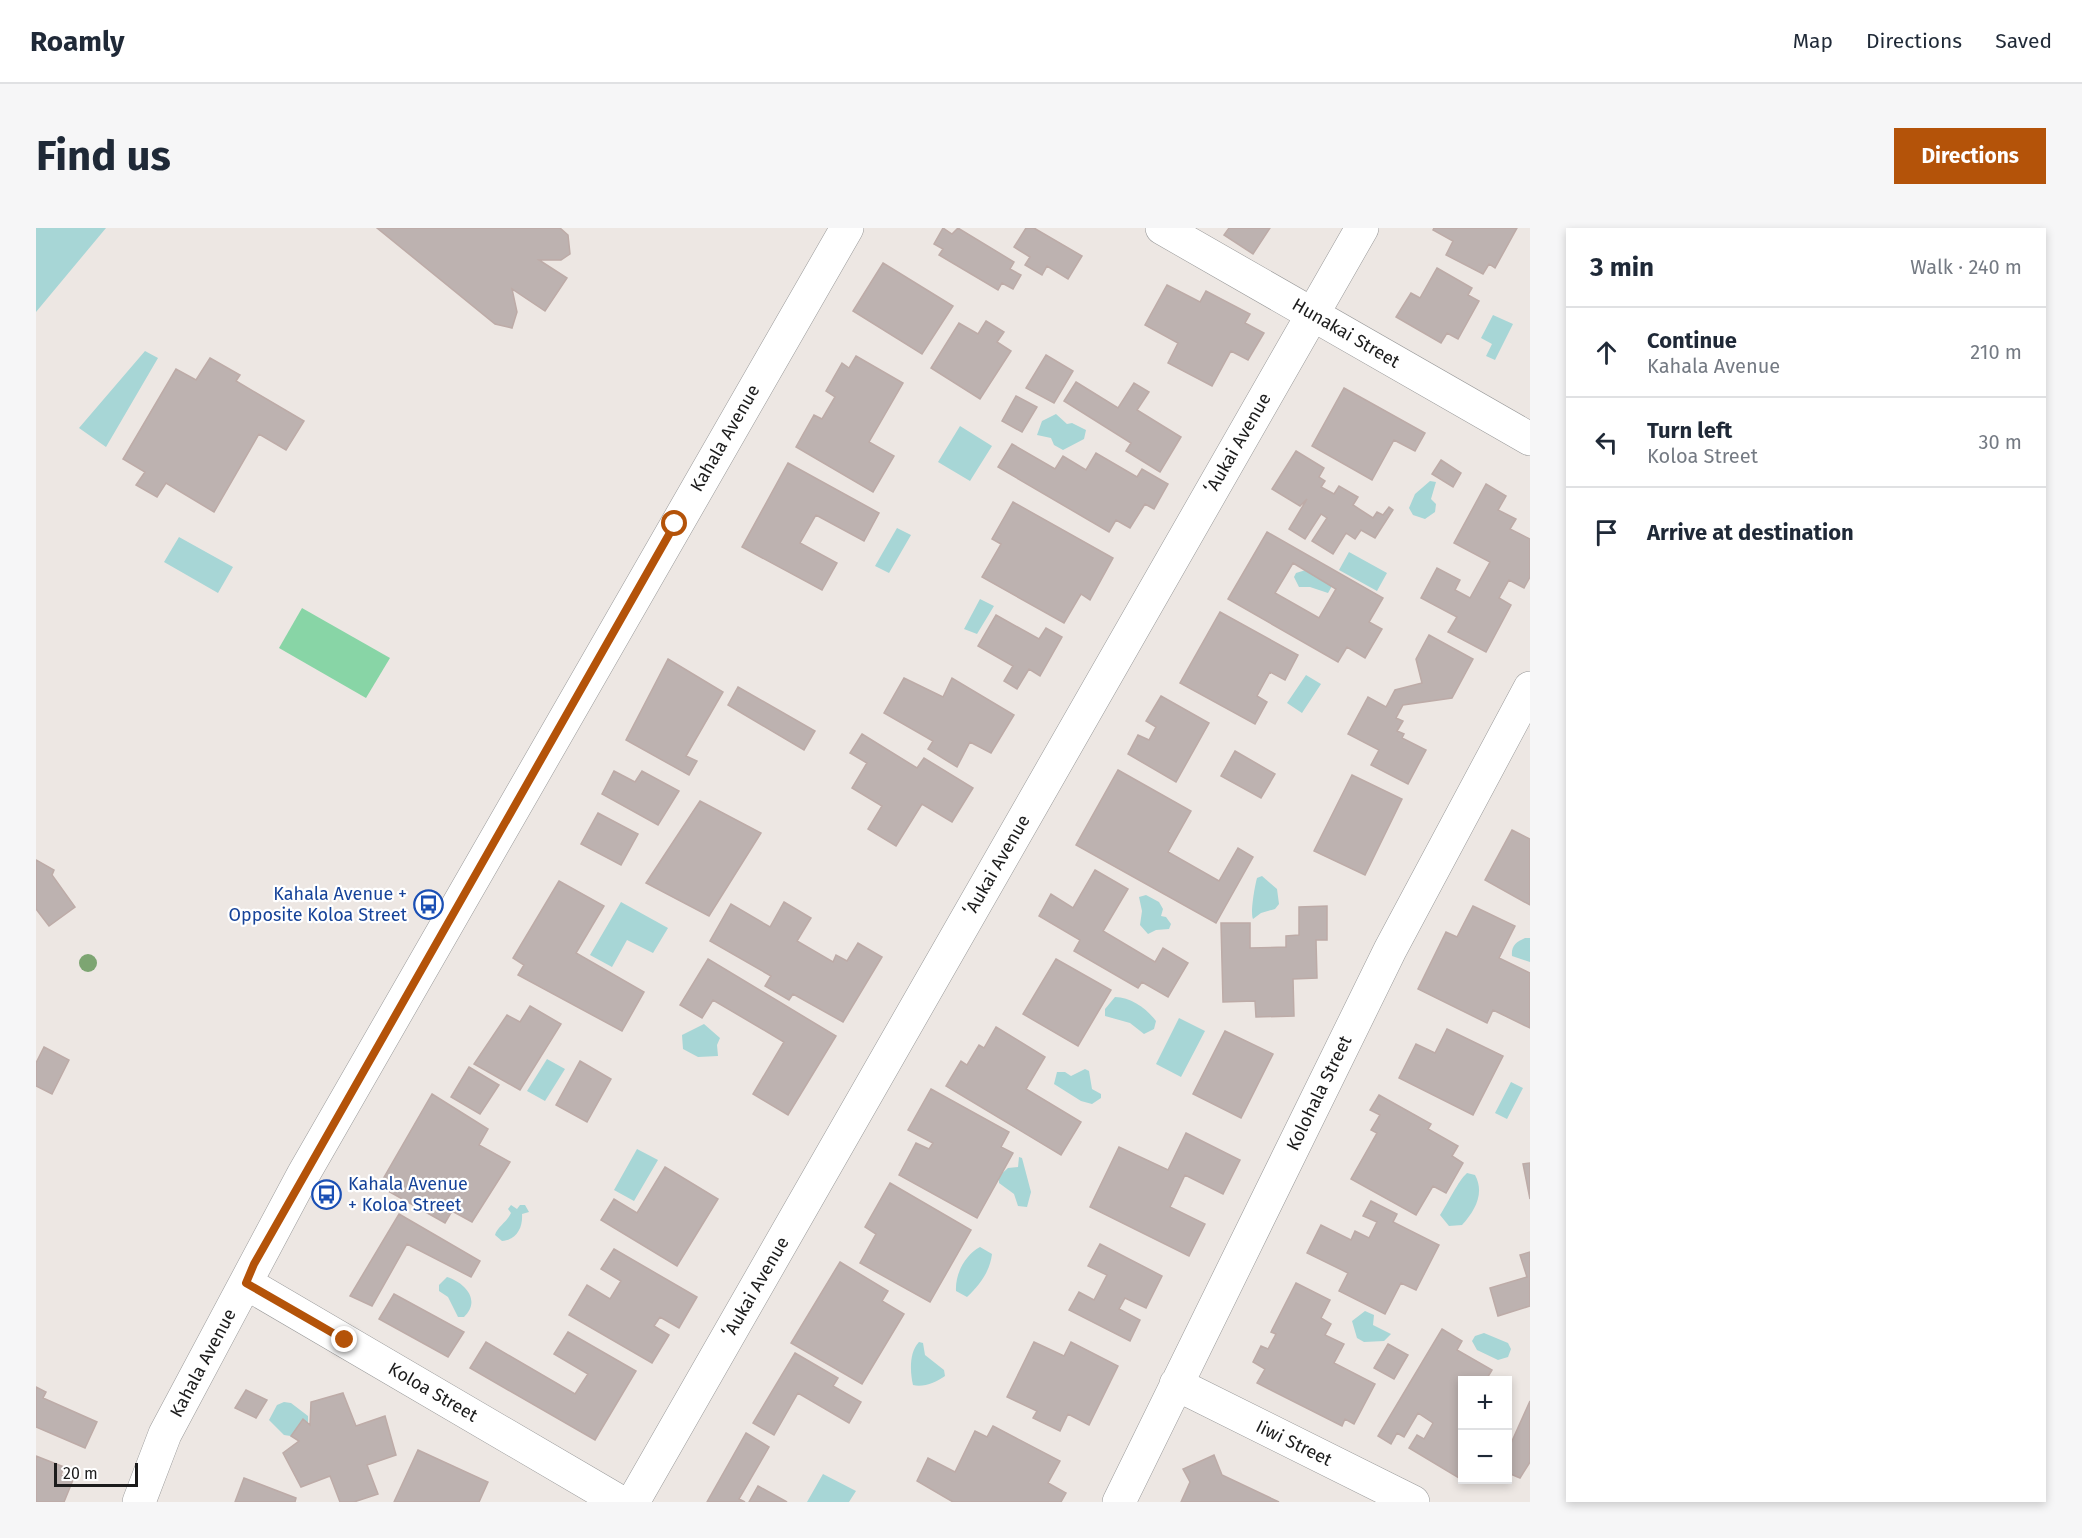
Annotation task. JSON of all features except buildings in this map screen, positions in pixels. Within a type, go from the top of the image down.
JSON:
[{"type":"street","name":"Kahala Avenue","points":[[139,1502],[165,1434],[303,1174],[721,444],[848,228]]},
{"type":"street","name":"Hunakai Street","points":[[1162,228],[1530,439]]},
{"type":"street","name":"ʻAukai Avenue","points":[[633,1502],[1362,228]]},
{"type":"street","name":"Kolohala Street","points":[[1119,1502],[1390,950],[1530,688]]},
{"type":"street","name":"Koloa Street","points":[[246,1283],[620,1502]]},
{"type":"street","name":"Iiwi Street","points":[[1176,1384],[1413,1502]]},
{"type":"green space","points":[[302,608],[390,658],[366,698],[279,648]]},
{"type":"water","points":[[36,228],[106,228],[36,312]]},
{"type":"water","points":[[1493,315],[1513,324],[1495,360],[1486,356],[1492,344],[1481,338]]},
{"type":"water","points":[[145,351],[158,358],[106,447],[79,428]]},
{"type":"water","points":[[1056,414],[1067,424],[1072,423],[1086,430],[1084,439],[1063,450],[1054,445],[1051,438],[1037,435],[1042,421]]},
{"type":"water","points":[[960,426],[992,446],[970,481],[938,462]]},
{"type":"water","points":[[1430,481],[1436,482],[1431,499],[1436,504],[1435,512],[1425,519],[1413,515],[1409,508],[1415,494]]},
{"type":"water","points":[[897,528],[911,535],[889,573],[875,566]]},
{"type":"water","points":[[179,537],[233,567],[218,593],[164,562]]},
{"type":"water","points":[[1349,552],[1387,573],[1377,591],[1339,570]]},
{"type":"water","points":[[1309,569],[1332,586],[1328,593],[1310,587],[1299,587],[1294,577],[1296,573]]},
{"type":"water","points":[[980,599],[994,606],[977,634],[964,629]]},
{"type":"water","points":[[1306,675],[1321,684],[1302,713],[1287,703]]},
{"type":"water","points":[[1262,876],[1277,889],[1279,904],[1275,909],[1261,913],[1253,919],[1252,905],[1256,882],[1257,878]]},
{"type":"water","points":[[1146,895],[1159,902],[1163,909],[1161,916],[1166,917],[1171,924],[1169,929],[1156,930],[1148,934],[1140,925],[1142,911],[1139,897]]},
{"type":"water","points":[[621,902],[668,928],[653,953],[627,940],[612,967],[590,955]]},
{"type":"water","points":[[1525,938],[1530,938],[1530,962],[1512,956],[1515,945]]},
{"type":"water","points":[[1115,997],[1133,1001],[1148,1012],[1156,1021],[1154,1029],[1144,1034],[1130,1023],[1105,1016],[1105,1009]]},
{"type":"water","points":[[1179,1018],[1205,1031],[1181,1077],[1156,1064]]},
{"type":"water","points":[[704,1024],[720,1038],[717,1045],[718,1056],[698,1057],[683,1049],[682,1035]]},
{"type":"water","points":[[547,1059],[565,1069],[545,1101],[527,1091]]},
{"type":"water","points":[[1085,1069],[1089,1071],[1092,1089],[1101,1094],[1101,1098],[1092,1104],[1081,1101],[1054,1084],[1057,1072],[1065,1072],[1071,1076]]},
{"type":"water","points":[[1511,1082],[1523,1088],[1507,1119],[1495,1113]]},
{"type":"water","points":[[637,1149],[658,1160],[634,1201],[614,1190]]},
{"type":"water","points":[[1019,1157],[1022,1158],[1031,1192],[1027,1207],[1018,1206],[1014,1194],[999,1183],[999,1176],[1008,1168],[1018,1167]]},
{"type":"water","points":[[1467,1173],[1475,1175],[1478,1182],[1477,1202],[1462,1225],[1449,1226],[1440,1215]]},
{"type":"water","points":[[511,1205],[517,1209],[520,1205],[525,1205],[529,1212],[522,1214],[518,1232],[512,1238],[502,1241],[495,1235],[511,1213],[508,1209]]},
{"type":"water","points":[[980,1247],[992,1254],[991,1260],[984,1277],[967,1297],[956,1291],[957,1278],[966,1260]]},
{"type":"water","points":[[447,1277],[460,1284],[469,1293],[471,1305],[464,1317],[458,1317],[448,1297],[439,1291],[439,1285]]},
{"type":"water","points":[[1365,1311],[1374,1315],[1373,1325],[1391,1334],[1384,1341],[1364,1342],[1357,1338],[1352,1321]]},
{"type":"water","points":[[1484,1333],[1508,1343],[1511,1349],[1508,1357],[1498,1360],[1477,1350],[1472,1341],[1475,1336]]},
{"type":"water","points":[[919,1342],[923,1343],[925,1355],[944,1370],[945,1376],[930,1384],[917,1386],[913,1385],[911,1362],[913,1351]]},
{"type":"water","points":[[284,1402],[291,1403],[308,1416],[308,1426],[297,1437],[284,1435],[269,1420],[277,1405]]},
{"type":"water","points":[[823,1474],[856,1491],[849,1502],[807,1502]]},
{"type":"place","name":"Kahala Avenue + Opposite Koloa Street","points":[[428,904]]},
{"type":"place","name":"Kahala Avenue + Koloa Street","points":[[327,1194]]},
{"type":"route","points":[[345,1340],[246,1283],[303,1174],[675,524]]}]
